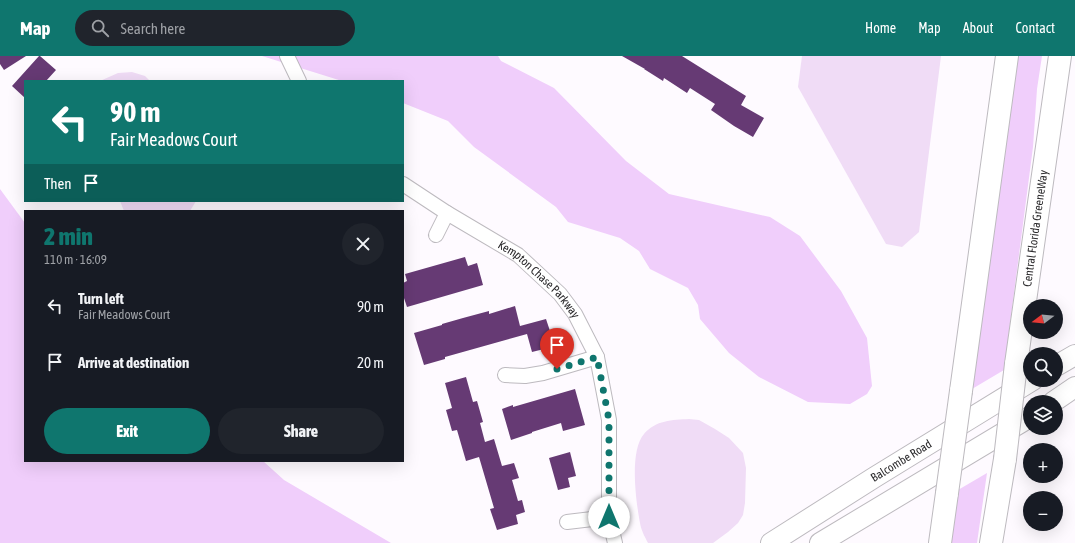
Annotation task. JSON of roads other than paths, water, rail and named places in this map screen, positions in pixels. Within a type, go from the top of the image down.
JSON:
[{"type":"highway","points":[[940,543],[1007,56]]},
{"type":"highway","name":"Central Florida GreeneWay","points":[[991,543],[1060,56]]},
{"type":"street","points":[[287,56],[299,80]]},
{"type":"street","name":"Kempton Chase Parkway","points":[[404,185],[447,213],[518,255],[560,294],[575,314],[597,357],[609,420],[609,517],[615,543]]},
{"type":"street","points":[[436,235],[447,213]]},
{"type":"street","points":[[1063,362],[1075,355]]},
{"type":"street","points":[[505,375],[525,376],[543,373],[597,357]]},
{"type":"street","name":"Balcombe Road","points":[[771,543],[874,477],[1023,386]]},
{"type":"street","points":[[1063,395],[1075,387]]},
{"type":"street","points":[[820,543],[1023,421]]},
{"type":"street","points":[[567,522],[609,517]]}]
